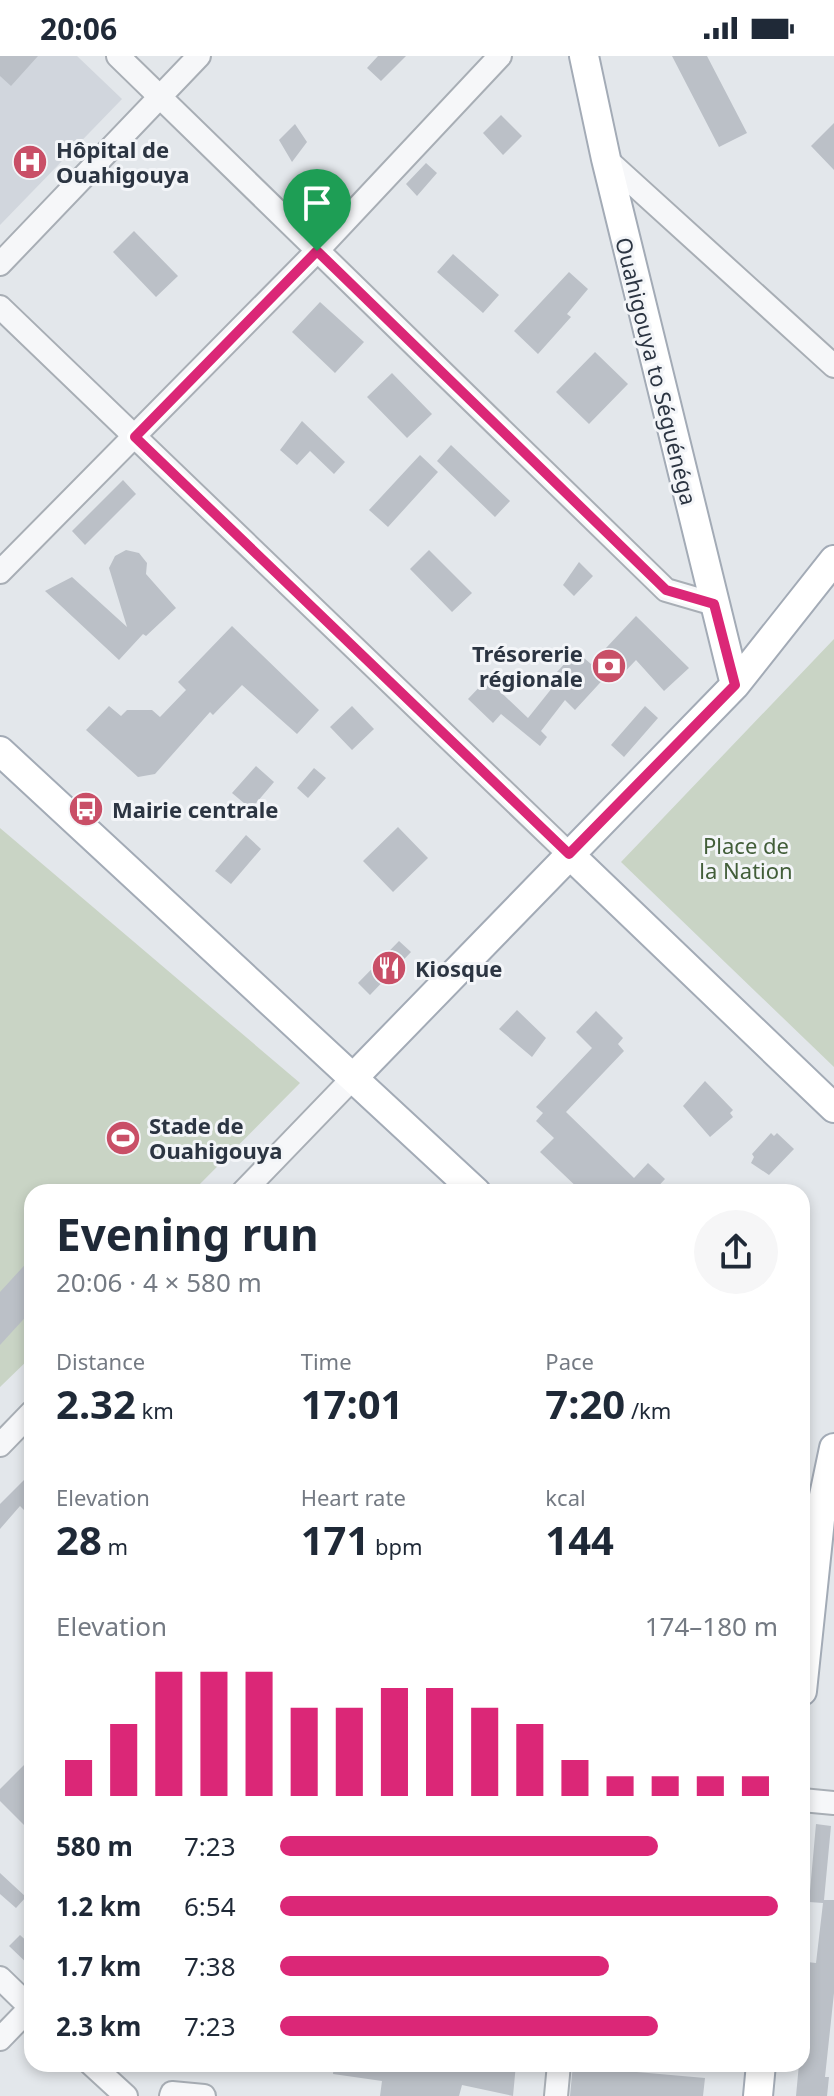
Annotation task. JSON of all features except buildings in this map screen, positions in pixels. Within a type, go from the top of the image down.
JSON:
[{"type":"main road","name":"Ouahigouya to Séguénéga","points":[[584,56],[606,159],[735,685]]},
{"type":"main road","points":[[353,1078],[735,685],[834,560]]},
{"type":"main road","points":[[0,751],[467,1184]]},
{"type":"main road","points":[[569,854],[834,1108]]},
{"type":"main road","points":[[810,1539],[812,1501],[834,1448]]},
{"type":"main road","points":[[758,2096],[760,2072]]},
{"type":"street","points":[[118,56],[666,590],[714,604]]},
{"type":"street","points":[[0,264],[199,56]]},
{"type":"street","points":[[0,572],[317,251],[500,56]]},
{"type":"street","points":[[606,159],[834,366]]},
{"type":"street","points":[[0,307],[569,854]]},
{"type":"street","points":[[251,1184],[353,1078]]},
{"type":"street","points":[[0,1445],[24,1420]]},
{"type":"street","points":[[810,1801],[834,1803]]},
{"type":"street","points":[[0,1978],[24,2000]]},
{"type":"street","points":[[0,2039],[24,2014]]},
{"type":"street","points":[[100,2072],[126,2096]]},
{"type":"street","points":[[556,2096],[558,2072]]},
{"type":"street","points":[[171,2096],[172,2093],[204,2096]]},
{"type":"shaded area","name":"Hôpital de Ouahigouya","points":[[0,56],[77,56],[122,99],[0,225]]},
{"type":"green space","name":"Place de la Nation","points":[[834,639],[834,1067],[621,862]]},
{"type":"green space","name":"Stade de Ouahigouya","points":[[0,828],[300,1083],[200,1184],[24,1184],[24,1364],[0,1387]]},
{"type":"place","name":"Hôpital de Ouahigouya","points":[[30,162]]},
{"type":"place","name":"Trésorerie régionale","points":[[609,666]]},
{"type":"place","name":"Mairie centrale","points":[[86,809]]},
{"type":"place","name":"Kiosque","points":[[389,968]]},
{"type":"place","name":"Stade de Ouahigouya","points":[[123,1138]]},
{"type":"route","points":[[317,251],[666,590],[714,604],[735,685],[569,854],[135,437],[317,251]]}]
